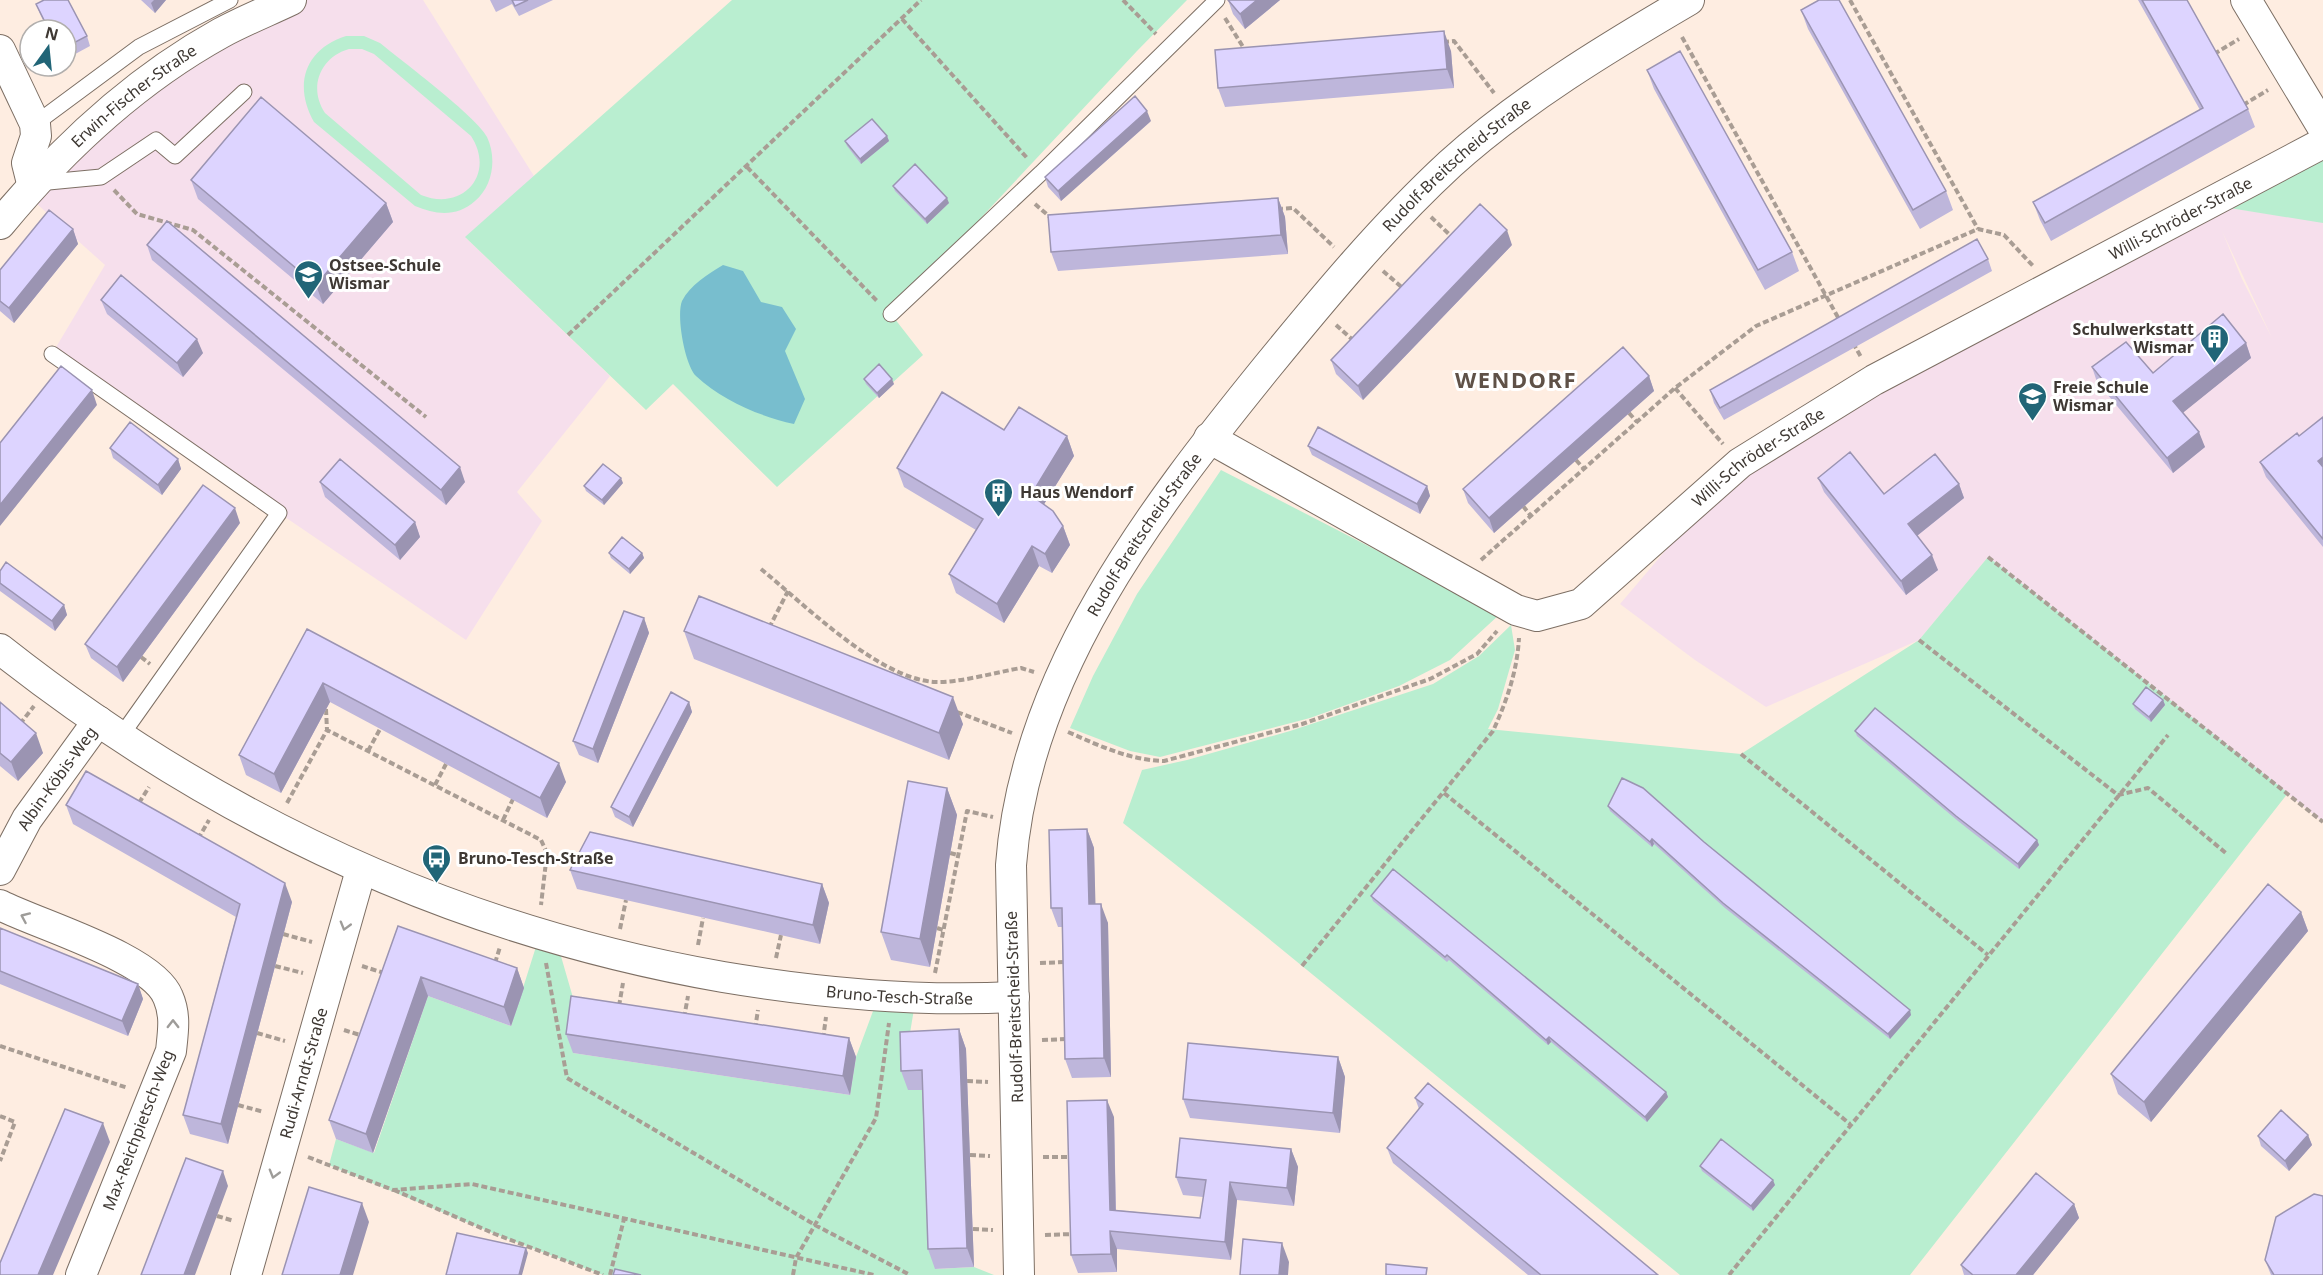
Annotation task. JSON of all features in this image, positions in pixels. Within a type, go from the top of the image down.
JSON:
[{"type":"street","name":"Erwin-Fischer-Straße","points":[[0,224],[33,183],[139,87],[220,33],[291,0]]},
{"type":"street","points":[[2246,0],[2323,128]]},
{"type":"street","name":"Rudolf-Breitscheid-Straße","points":[[1019,1275],[1011,865],[1014,821],[1034,742],[1059,679],[1112,580],[1209,438],[1358,258],[1452,163],[1512,116],[1599,54],[1679,6]]},
{"type":"street","points":[[0,50],[35,124],[36,136],[27,163],[33,183]]},
{"type":"street","name":"Willi-Schröder-Straße","points":[[1209,438],[1516,610],[1537,616],[1581,604],[1740,463],[1874,380],[2054,288],[2323,142]]},
{"type":"street","name":"Bruno-Tesch-Straße","points":[[0,649],[49,687],[110,729],[273,828],[361,870],[540,934],[627,957],[750,981],[829,992],[930,997],[1014,996]]},
{"type":"street","name":"Albin-Köbis-Weg","points":[[0,870],[27,819],[110,729]]},
{"type":"street","name":"Rudi-Arndt-Straße","points":[[246,1275],[361,870]]},
{"type":"street","name":"Max-Reichpietsch-Weg","points":[[0,905],[125,959],[149,974],[168,995],[175,1020],[171,1051],[81,1275]]},
{"type":"lane","points":[[35,124],[139,47],[230,0]]},
{"type":"lane","points":[[891,314],[1041,173],[1216,1]]},
{"type":"lane","points":[[33,183],[101,177],[156,140],[175,156],[244,92]]},
{"type":"lane","points":[[52,354],[279,513],[110,729]]},
{"type":"path","points":[[568,335],[921,0]]},
{"type":"path","points":[[1123,0],[1168,47]]},
{"type":"path","points":[[1850,0],[1978,229]]},
{"type":"path","points":[[1216,1],[1250,57]]},
{"type":"path","points":[[1679,6],[1713,93],[1841,323]]},
{"type":"path","points":[[902,19],[1041,173]]},
{"type":"path","points":[[1860,30],[1865,27]]},
{"type":"path","points":[[1431,43],[1454,41],[1512,116]]},
{"type":"path","points":[[1888,81],[1894,78]]},
{"type":"path","points":[[1703,99],[1713,93]]},
{"type":"path","points":[[1917,133],[1923,130]]},
{"type":"path","points":[[1729,146],[1739,140]]},
{"type":"path","points":[[747,167],[891,314]]},
{"type":"path","points":[[101,177],[137,214],[193,230],[426,417]]},
{"type":"path","points":[[1944,181],[1950,178]]},
{"type":"path","points":[[1020,192],[1058,223]]},
{"type":"path","points":[[1758,198],[1768,192]]},
{"type":"path","points":[[1413,200],[1460,245]]},
{"type":"path","points":[[1274,209],[1293,208],[1411,295]]},
{"type":"path","points":[[1461,579],[1675,388],[1756,326],[1978,229],[2004,235],[2054,288]]},
{"type":"path","points":[[1785,246],[1795,240]]},
{"type":"path","points":[[1852,342],[1874,380]]},
{"type":"path","points":[[1675,388],[1740,463]]},
{"type":"path","points":[[1629,413],[1637,422]]},
{"type":"path","points":[[1576,460],[1584,469]]},
{"type":"path","points":[[1523,506],[1532,516]]},
{"type":"path","points":[[1988,557],[2323,822]]},
{"type":"path","points":[[761,569],[875,660],[910,677],[937,682],[1022,668],[1059,679]]},
{"type":"path","points":[[766,636],[775,613],[788,591]]},
{"type":"path","points":[[1067,722],[1064,730],[1113,752],[1143,760],[1164,761],[1302,724],[1430,679],[1477,654],[1516,610]]},
{"type":"path","points":[[1302,966],[1493,731],[1509,697],[1517,663],[1520,622],[1516,610]]},
{"type":"path","points":[[1919,640],[2118,795]]},
{"type":"path","points":[[273,828],[327,730],[326,709]]},
{"type":"path","points":[[954,711],[1034,742]]},
{"type":"path","points":[[368,751],[380,729]]},
{"type":"path","points":[[327,730],[541,840],[547,853],[540,934],[567,1078],[815,1224],[910,1275]]},
{"type":"path","points":[[1730,1275],[1850,1124],[2168,735]]},
{"type":"path","points":[[1741,754],[1988,955]]},
{"type":"path","points":[[298,762],[307,767]]},
{"type":"path","points":[[435,786],[446,764]]},
{"type":"path","points":[[2118,795],[2148,788],[2227,854]]},
{"type":"path","points":[[1444,793],[1850,1124]]},
{"type":"path","points":[[502,820],[513,799]]},
{"type":"path","points":[[930,997],[967,812],[1014,821]]},
{"type":"path","points":[[950,853],[958,855]]},
{"type":"path","points":[[937,928],[943,930]]},
{"type":"path","points":[[619,1011],[627,957]]},
{"type":"path","points":[[822,1042],[829,992]]},
{"type":"path","points":[[793,1275],[796,1258],[876,1118],[893,995]]},
{"type":"path","points":[[0,1046],[152,1096]]},
{"type":"path","points":[[0,1116],[15,1122],[0,1161]]},
{"type":"path","points":[[282,1147],[393,1190],[495,1234],[603,1275]]},
{"type":"path","points":[[393,1190],[472,1184],[874,1275]]},
{"type":"path","points":[[610,1275],[624,1219]]},
{"type":"path","points":[[1040,1235],[1077,1233]]},
{"type":"shaded area","name":"Ostsee-Schule Wismar","points":[[291,0],[423,0],[534,176],[466,238],[610,376],[517,492],[542,521],[466,640],[52,354],[105,265],[37,204],[139,87]]},
{"type":"shaded area","name":"Freie Schule Wismar","points":[[2211,205],[2323,222],[2323,822],[1988,557],[1919,640],[1766,707],[1695,660],[1620,604],[1740,463]],"holes":[[[2222,231],[2272,338],[2242,279]]]},
{"type":"green space","points":[[732,0],[1187,0],[891,314],[923,355],[777,487],[673,384],[646,410],[465,237]]},
{"type":"green space","points":[[346,36],[364,36],[380,43],[455,103],[480,128],[490,145],[492,171],[486,188],[475,201],[461,210],[446,213],[415,206],[314,122],[304,95],[304,82],[312,59],[332,42]],"holes":[[[349,49],[362,49],[374,54],[471,136],[478,150],[480,164],[477,176],[462,194],[436,199],[421,195],[325,113],[320,103],[317,84],[324,66],[339,53]]]},
{"type":"green space","points":[[2323,143],[2323,223],[2211,205]]},
{"type":"green space","points":[[1221,470],[1500,614],[1450,660],[1399,686],[1310,718],[1160,757],[1130,751],[1070,728],[1093,676],[1137,594]]},
{"type":"green space","points":[[1988,557],[2288,793],[1910,1275],[1680,1275],[1257,929],[1123,823],[1142,770],[1290,731],[1433,684],[1479,656],[1511,625],[1515,650],[1498,709],[1488,729],[1741,754],[1919,640]]},
{"type":"green space","points":[[540,934],[556,939],[578,1015],[573,1053],[850,1095],[856,1057],[879,995],[916,997],[907,1051],[908,1090],[929,1089],[936,1269],[974,1267],[994,1275],[603,1275],[495,1234],[329,1165],[336,1139],[374,1153],[428,996],[511,1026]]},
{"type":"water","points":[[723,265],[743,271],[761,302],[782,307],[796,329],[785,351],[805,399],[794,424],[755,412],[718,393],[696,376],[688,362],[680,318],[682,301],[695,285]]},
{"type":"building","points":[[44,0],[68,0],[78,18],[43,18],[36,4]]},
{"type":"building","points":[[512,0],[528,0],[515,6]]},
{"type":"building","points":[[1228,0],[1257,0],[1240,14]]},
{"type":"building","points":[[1819,0],[1839,0],[1946,191],[1913,210],[1801,10]]},
{"type":"building","points":[[2142,0],[2187,0],[2248,109],[2045,223],[2033,202],[2203,108]]},
{"type":"building","points":[[78,19],[87,36],[78,41]]},
{"type":"building","points":[[1444,31],[1447,69],[1218,88],[1215,50]]},
{"type":"building","points":[[1680,51],[1792,252],[1758,270],[1647,70]]},
{"type":"building","points":[[1135,96],[1147,111],[1058,191],[1045,177]]},
{"type":"building","points":[[261,97],[386,203],[316,285],[191,180]]},
{"type":"building","points":[[872,119],[887,136],[860,159],[845,141]]},
{"type":"building","points":[[915,164],[947,198],[925,219],[893,186]]},
{"type":"building","points":[[1278,198],[1281,235],[1051,252],[1048,215]]},
{"type":"building","points":[[1480,204],[1507,230],[1358,386],[1331,360]]},
{"type":"building","points":[[49,210],[73,229],[9,308],[0,301],[0,270]]},
{"type":"building","points":[[167,221],[460,467],[441,490],[147,245]]},
{"type":"building","points":[[1977,239],[1988,259],[1720,408],[1710,390]]},
{"type":"building","points":[[121,275],[197,339],[177,363],[101,300]]},
{"type":"building","points":[[2223,314],[2246,343],[2173,401],[2199,432],[2167,458],[2092,367],[2126,342],[2153,373]]},
{"type":"building","points":[[1623,347],[1649,376],[1489,518],[1463,489]]},
{"type":"building","points":[[879,364],[892,379],[877,393],[864,379]]},
{"type":"building","points":[[61,366],[92,390],[0,505],[0,443]]},
{"type":"building","name":"Haus Wendorf","points":[[942,392],[1004,430],[1019,407],[1067,436],[1031,495],[1053,511],[1063,526],[1045,554],[1032,546],[997,604],[949,574],[983,519],[897,468]]},
{"type":"building","points":[[2323,417],[2323,457],[2318,461],[2323,467],[2323,539],[2260,462],[2297,433],[2299,436]]},
{"type":"building","points":[[130,422],[178,459],[158,485],[110,448]]},
{"type":"building","points":[[1318,427],[1427,486],[1417,504],[1308,446]]},
{"type":"building","points":[[1850,452],[1884,494],[1935,454],[1959,484],[1908,524],[1932,555],[1901,581],[1818,478]]},
{"type":"building","points":[[340,459],[415,522],[395,545],[320,482]]},
{"type":"building","points":[[603,464],[621,478],[602,500],[584,486]]},
{"type":"building","points":[[203,485],[235,508],[117,667],[85,644]]},
{"type":"building","points":[[622,537],[642,553],[629,569],[609,553]]},
{"type":"building","points":[[6,562],[64,605],[52,621],[0,583],[0,571]]},
{"type":"building","points":[[699,596],[953,697],[939,733],[684,631]]},
{"type":"building","points":[[624,611],[644,618],[593,749],[573,741]]},
{"type":"building","points":[[307,629],[559,763],[540,798],[323,683],[274,774],[239,755]]},
{"type":"building","points":[[2146,687],[2163,700],[2149,717],[2133,704]]},
{"type":"building","points":[[671,692],[689,702],[629,817],[611,807]]},
{"type":"building","points":[[0,702],[36,733],[11,762],[0,753]]},
{"type":"building","points":[[1875,708],[2037,840],[2018,864],[1956,816],[1855,731]]},
{"type":"building","points":[[86,771],[285,883],[221,1124],[183,1115],[240,904],[66,805]]},
{"type":"building","points":[[1622,778],[1643,788],[1704,842],[1910,1010],[1888,1034],[1723,903],[1652,839],[1650,842],[1608,806]]},
{"type":"building","points":[[908,781],[947,788],[920,939],[881,932]]},
{"type":"building","points":[[1087,829],[1089,904],[1101,904],[1104,1058],[1065,1059],[1062,908],[1051,908],[1049,830]]},
{"type":"building","points":[[590,832],[822,884],[813,925],[570,870]]},
{"type":"building","points":[[1393,869],[1666,1092],[1645,1117],[1549,1037],[1546,1040],[1447,955],[1445,957],[1371,896]]},
{"type":"building","points":[[2268,884],[2301,912],[2144,1102],[2111,1074]]},
{"type":"building","points":[[398,926],[517,968],[504,1007],[421,977],[366,1134],[329,1120]]},
{"type":"building","points":[[0,928],[138,984],[122,1021],[0,971]]},
{"type":"building","points":[[571,996],[849,1038],[843,1076],[566,1034]]},
{"type":"building","points":[[959,1029],[967,1248],[928,1249],[922,1070],[901,1071],[900,1032]]},
{"type":"building","points":[[1188,1043],[1338,1057],[1333,1113],[1183,1099]]},
{"type":"building","points":[[1428,1083],[1658,1275],[1541,1275],[1387,1148],[1423,1104],[1415,1098]]},
{"type":"building","points":[[1107,1100],[1110,1210],[1200,1218],[1206,1180],[1176,1177],[1180,1138],[1291,1149],[1287,1188],[1230,1182],[1225,1242],[1110,1231],[1111,1254],[1071,1255],[1067,1101]]},
{"type":"building","points":[[65,1109],[103,1123],[38,1275],[0,1275],[0,1263]]},
{"type":"building","points":[[2281,1110],[2308,1135],[2285,1161],[2258,1136]]},
{"type":"building","points":[[1721,1139],[1773,1180],[1751,1206],[1700,1166]]},
{"type":"building","points":[[186,1158],[223,1171],[184,1275],[141,1275]]},
{"type":"building","points":[[2036,1173],[2074,1204],[2016,1275],[1973,1275],[1961,1265]]},
{"type":"building","points":[[309,1187],[362,1203],[340,1275],[282,1275]]},
{"type":"building","points":[[2314,1194],[2323,1196],[2323,1275],[2274,1275],[2265,1260],[2276,1217]]},
{"type":"building","points":[[457,1233],[526,1248],[519,1275],[446,1275]]},
{"type":"building","points":[[1243,1239],[1282,1243],[1279,1275],[1240,1275]]},
{"type":"building","points":[[1386,1264],[1427,1268],[1426,1275],[1386,1275]]},
{"type":"building","points":[[615,1269],[641,1275],[613,1275]]},
{"type":"place","name":"Ostsee-Schule Wismar","points":[[308,300]]},
{"type":"place","name":"Schulwerkstatt Wismar","points":[[2215,364]]},
{"type":"place","name":"Freie Schule Wismar","points":[[2032,422]]},
{"type":"place","name":"Haus Wendorf","points":[[999,518]]},
{"type":"place","name":"Bruno-Tesch-Straße","points":[[437,884]]},
{"type":"district","name":"WENDORF","points":[[1516,380]]}]
